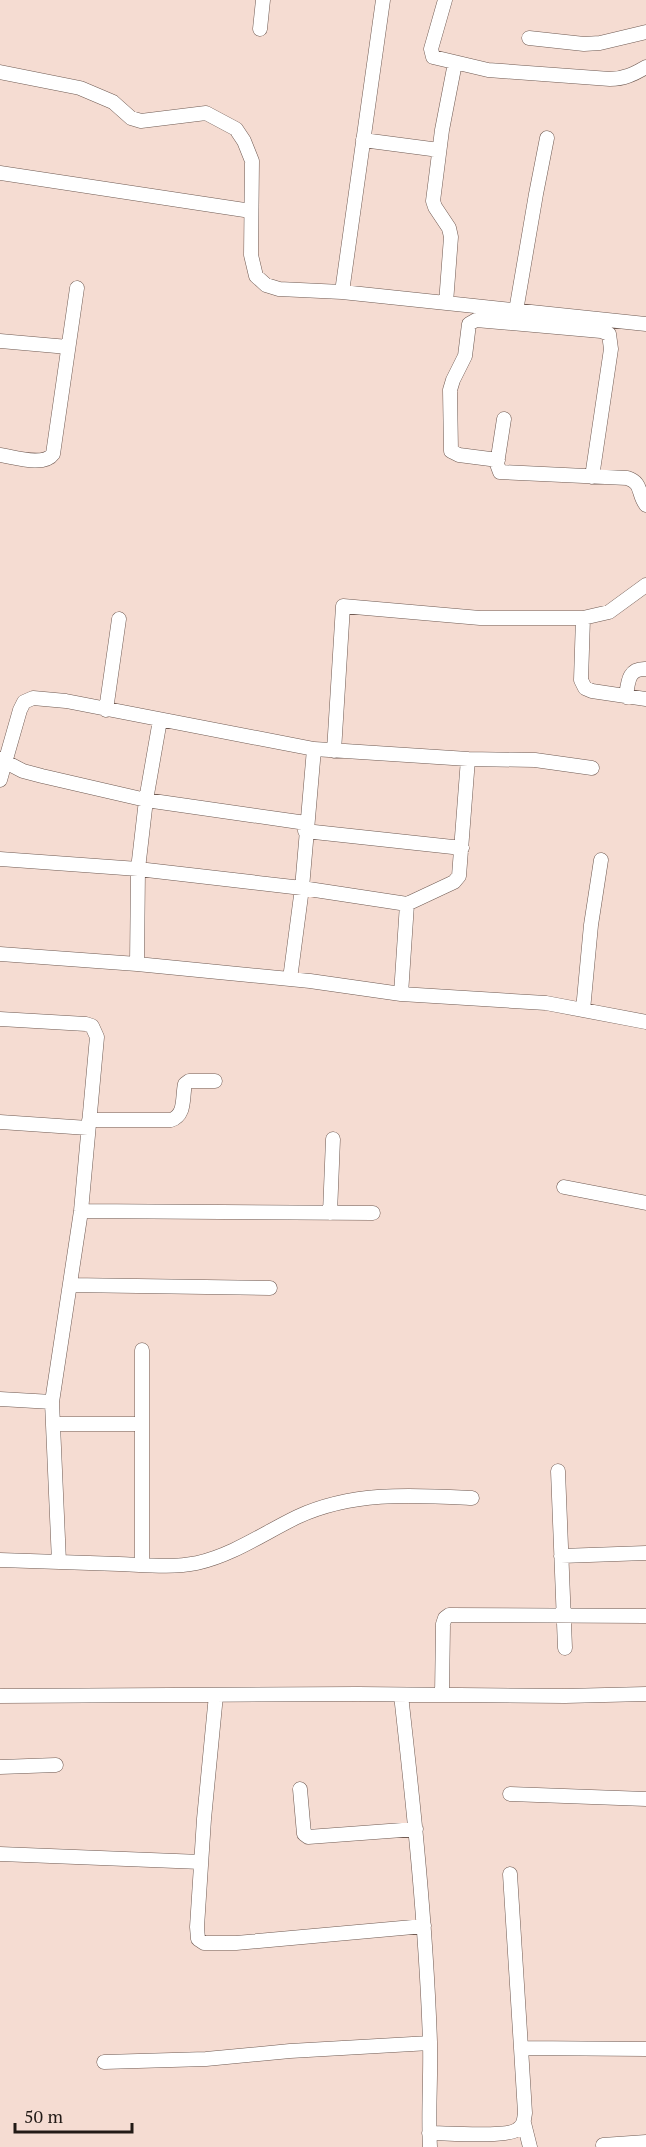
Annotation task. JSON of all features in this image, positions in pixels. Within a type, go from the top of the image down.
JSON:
[{"type":"street","points":[[260,29],[263,0]]},
{"type":"street","points":[[342,292],[382,0]]},
{"type":"street","points":[[445,0],[431,54],[433,57],[488,70],[609,79],[621,79],[646,67]]},
{"type":"street","points":[[529,38],[584,44],[600,43],[646,33]]},
{"type":"street","points":[[446,303],[450,228],[433,201],[439,150],[455,63]]},
{"type":"street","points":[[0,72],[80,88],[113,102],[131,118],[141,121],[206,113],[236,129],[252,161],[251,255],[256,276],[266,285],[279,289],[342,292],[516,311],[609,334],[611,349],[592,477]]},
{"type":"street","points":[[516,311],[547,138]]},
{"type":"street","points":[[363,140],[439,150]]},
{"type":"street","points":[[0,173],[251,211]]},
{"type":"street","points":[[0,455],[42,461],[50,459],[53,454],[77,288]]},
{"type":"street","points":[[498,460],[459,455],[451,451],[450,390],[465,356],[469,324],[476,320],[646,324]]},
{"type":"street","points":[[0,341],[68,347]]},
{"type":"street","points":[[504,419],[498,460],[498,469],[503,473],[627,478],[635,480],[646,505]]},
{"type":"street","points":[[334,751],[344,606],[480,618],[583,618],[609,612],[646,585]]},
{"type":"street","points":[[583,618],[581,680],[585,688],[646,699]]},
{"type":"street","points":[[106,710],[119,619]]},
{"type":"street","points":[[626,697],[628,678],[636,669],[646,669]]},
{"type":"street","points":[[0,780],[2,760],[24,702],[33,698],[44,698],[314,749],[468,759],[535,760],[592,768]]},
{"type":"street","points":[[137,964],[138,868],[146,800],[160,720]]},
{"type":"street","points":[[290,979],[302,888],[314,749]]},
{"type":"street","points":[[0,860],[138,868],[302,888],[407,904],[454,882],[459,876],[468,759]]},
{"type":"street","points":[[2,760],[23,771],[146,800],[306,827],[462,848]]},
{"type":"street","points":[[583,1010],[591,925],[601,860]]},
{"type":"street","points":[[401,994],[407,904]]},
{"type":"street","points":[[0,954],[137,964],[290,979],[401,994],[546,1004],[646,1022]]},
{"type":"street","points":[[0,1019],[86,1024],[92,1026],[97,1037],[81,1210],[52,1402],[59,1562]]},
{"type":"street","points":[[0,1122],[88,1124],[171,1120],[178,1118],[182,1112],[185,1084],[189,1081],[215,1081]]},
{"type":"street","points":[[330,1213],[333,1139]]},
{"type":"street","points":[[564,1187],[646,1203]]},
{"type":"street","points":[[81,1210],[373,1213]]},
{"type":"street","points":[[70,1285],[270,1288]]},
{"type":"street","points":[[142,1350],[142,1565]]},
{"type":"street","points":[[0,1399],[52,1402]]},
{"type":"street","points":[[53,1424],[142,1424]]},
{"type":"street","points":[[558,1471],[565,1648]]},
{"type":"street","points":[[0,1560],[142,1565],[196,1563],[272,1532],[297,1517],[332,1505],[402,1494],[472,1498]]},
{"type":"street","points":[[561,1556],[646,1553]]},
{"type":"street","points":[[442,1695],[445,1618],[458,1614],[564,1617],[646,1616]]},
{"type":"street","points":[[0,1696],[646,1694]]},
{"type":"street","points":[[216,1695],[201,1862],[198,1939],[204,1943],[236,1943],[424,1926]]},
{"type":"street","points":[[401,1695],[424,1926],[430,2043],[430,2147]]},
{"type":"street","points":[[0,1767],[56,1765]]},
{"type":"street","points":[[300,1789],[302,1825],[304,1834],[308,1837],[416,1829]]},
{"type":"street","points":[[510,1794],[646,1799]]},
{"type":"street","points":[[0,1854],[201,1862]]},
{"type":"street","points":[[510,1874],[524,2123],[530,2147]]},
{"type":"street","points":[[104,2062],[206,2059],[291,2051],[430,2043]]},
{"type":"street","points":[[521,2048],[646,2049]]},
{"type":"street","points":[[429,2133],[501,2134],[517,2131],[524,2123]]},
{"type":"street","points":[[603,2145],[646,2142]]}]
